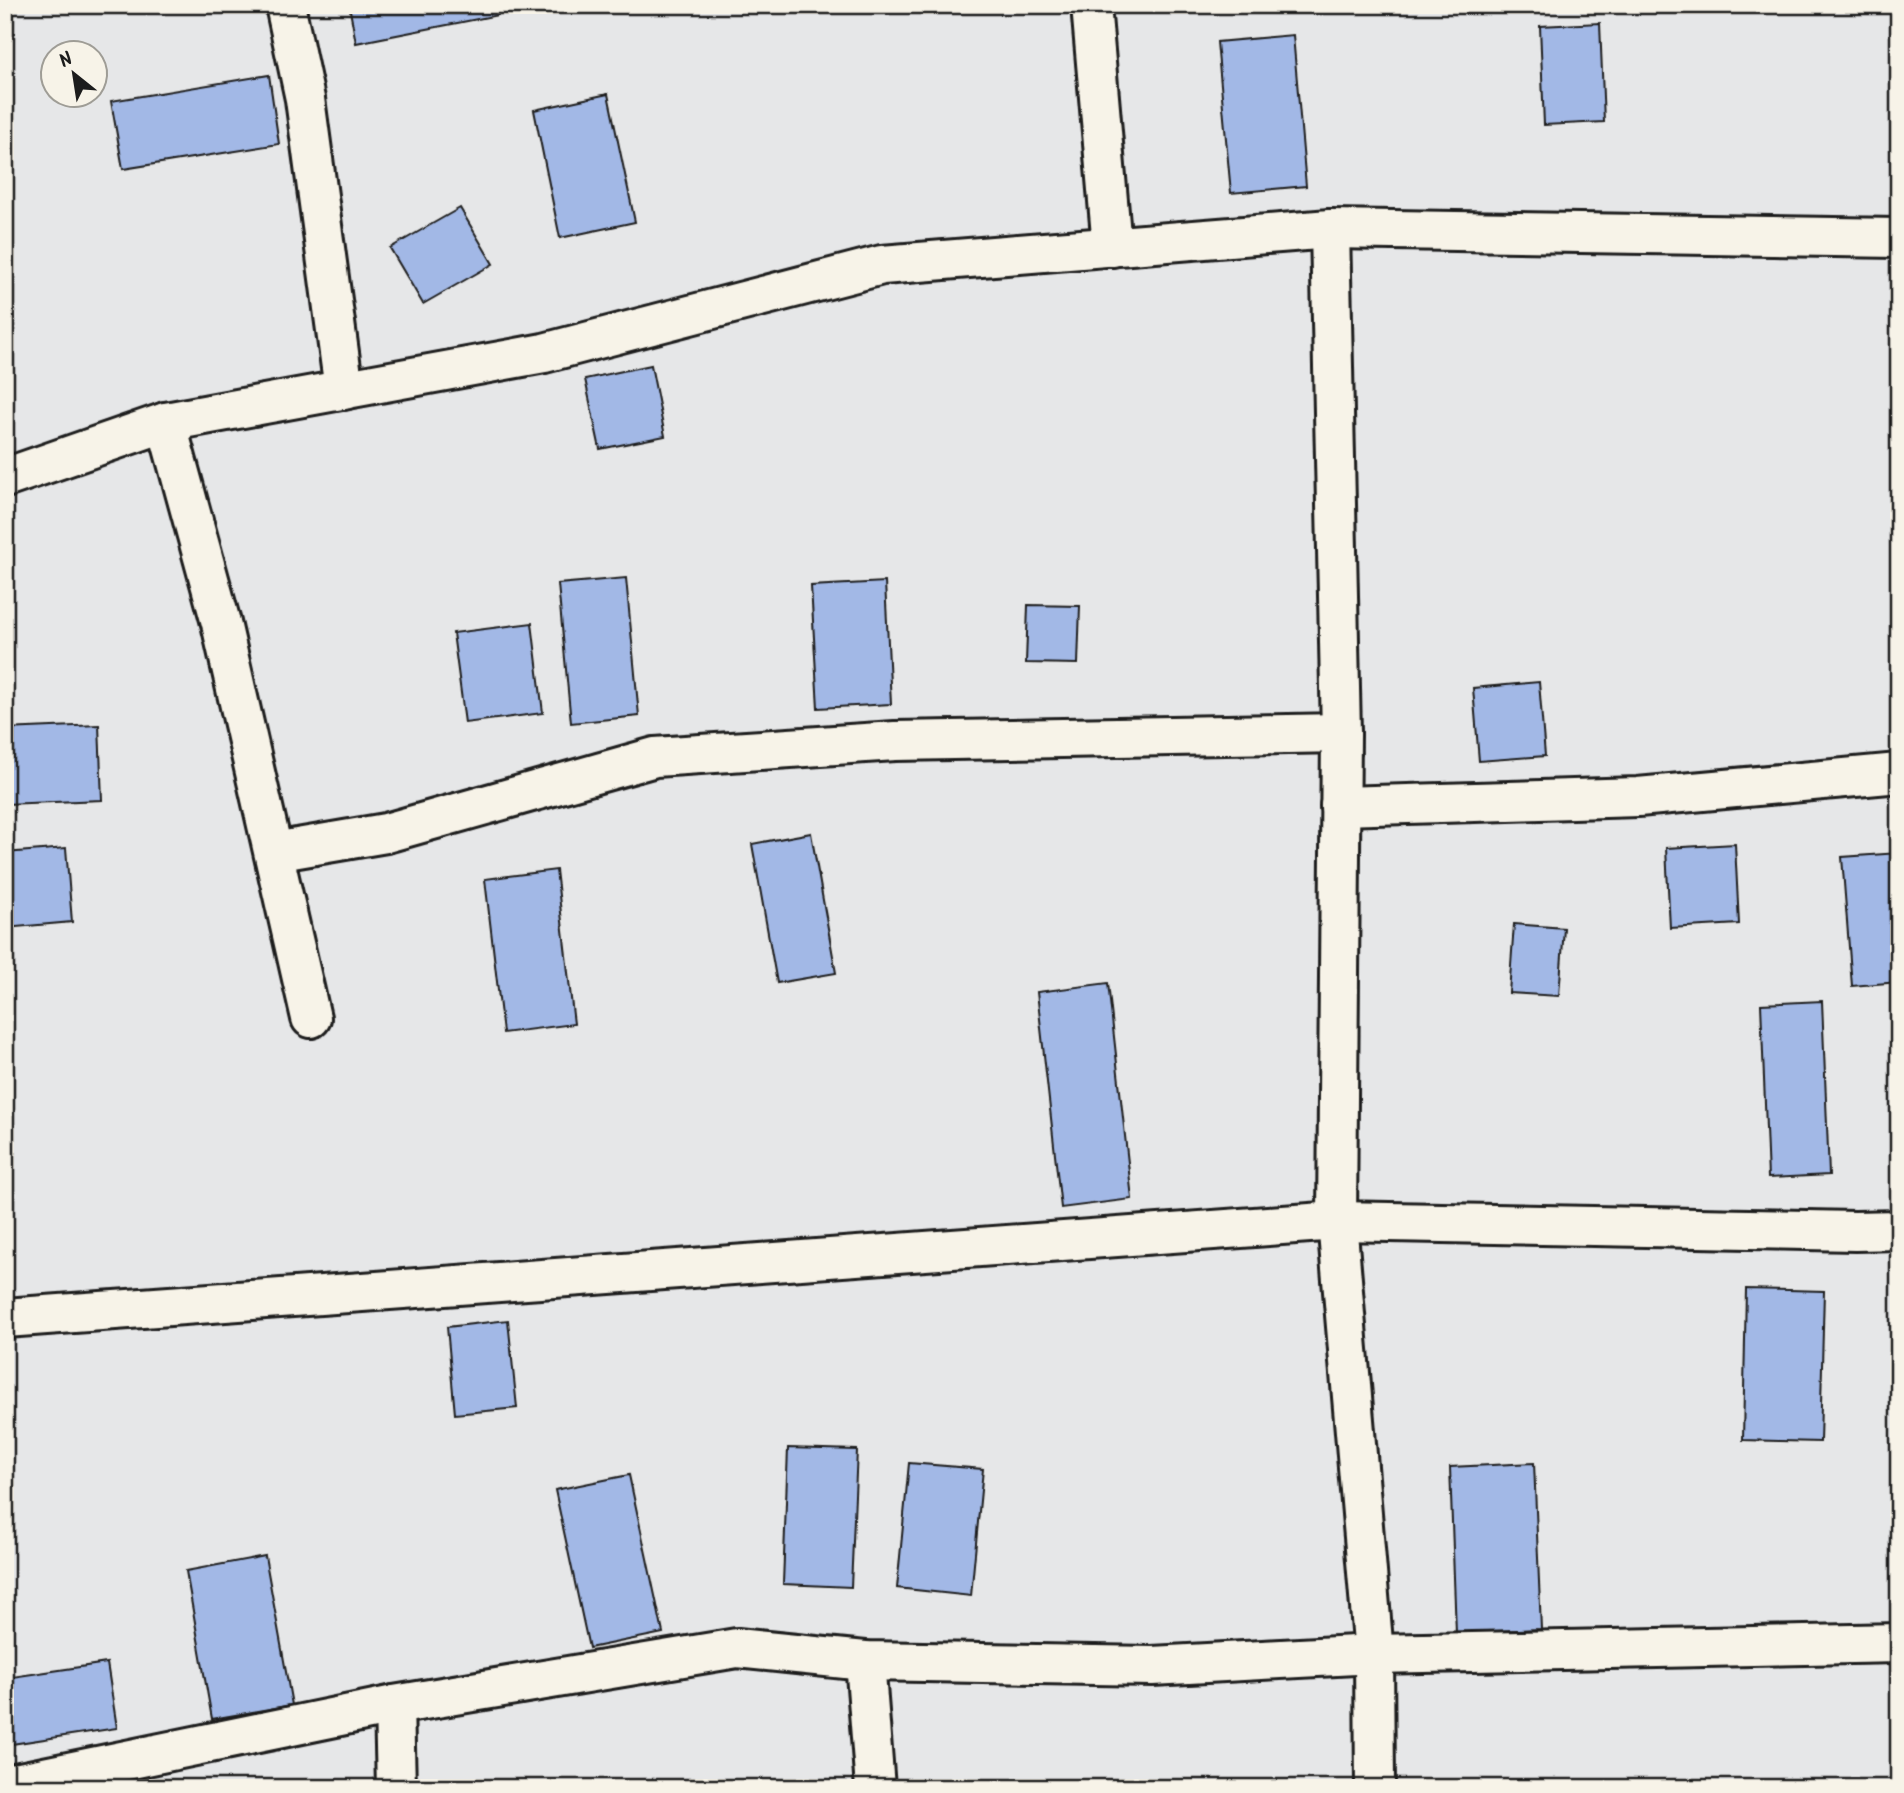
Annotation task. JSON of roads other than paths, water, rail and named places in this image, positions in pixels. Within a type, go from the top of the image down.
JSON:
[{"type":"street","points":[[285,5],[305,99],[344,390]]},
{"type":"street","points":[[1091,5],[1112,247]]},
{"type":"street","points":[[1330,229],[1341,733],[1336,1220],[1374,1654],[1375,1788]]},
{"type":"street","points":[[5,478],[166,422],[544,353],[882,265],[1330,229],[1899,238]]},
{"type":"street","points":[[166,422],[221,623],[311,1018]]},
{"type":"street","points":[[274,852],[386,833],[655,757],[895,741],[1341,733]]},
{"type":"street","points":[[1340,806],[1638,797],[1899,773]]},
{"type":"street","points":[[5,1318],[1336,1220],[1899,1230]]},
{"type":"street","points":[[5,1785],[394,1705],[737,1648],[865,1661],[1152,1666],[1374,1654],[1899,1643]]},
{"type":"street","points":[[865,1661],[875,1788]]},
{"type":"street","points":[[394,1705],[396,1788]]}]
